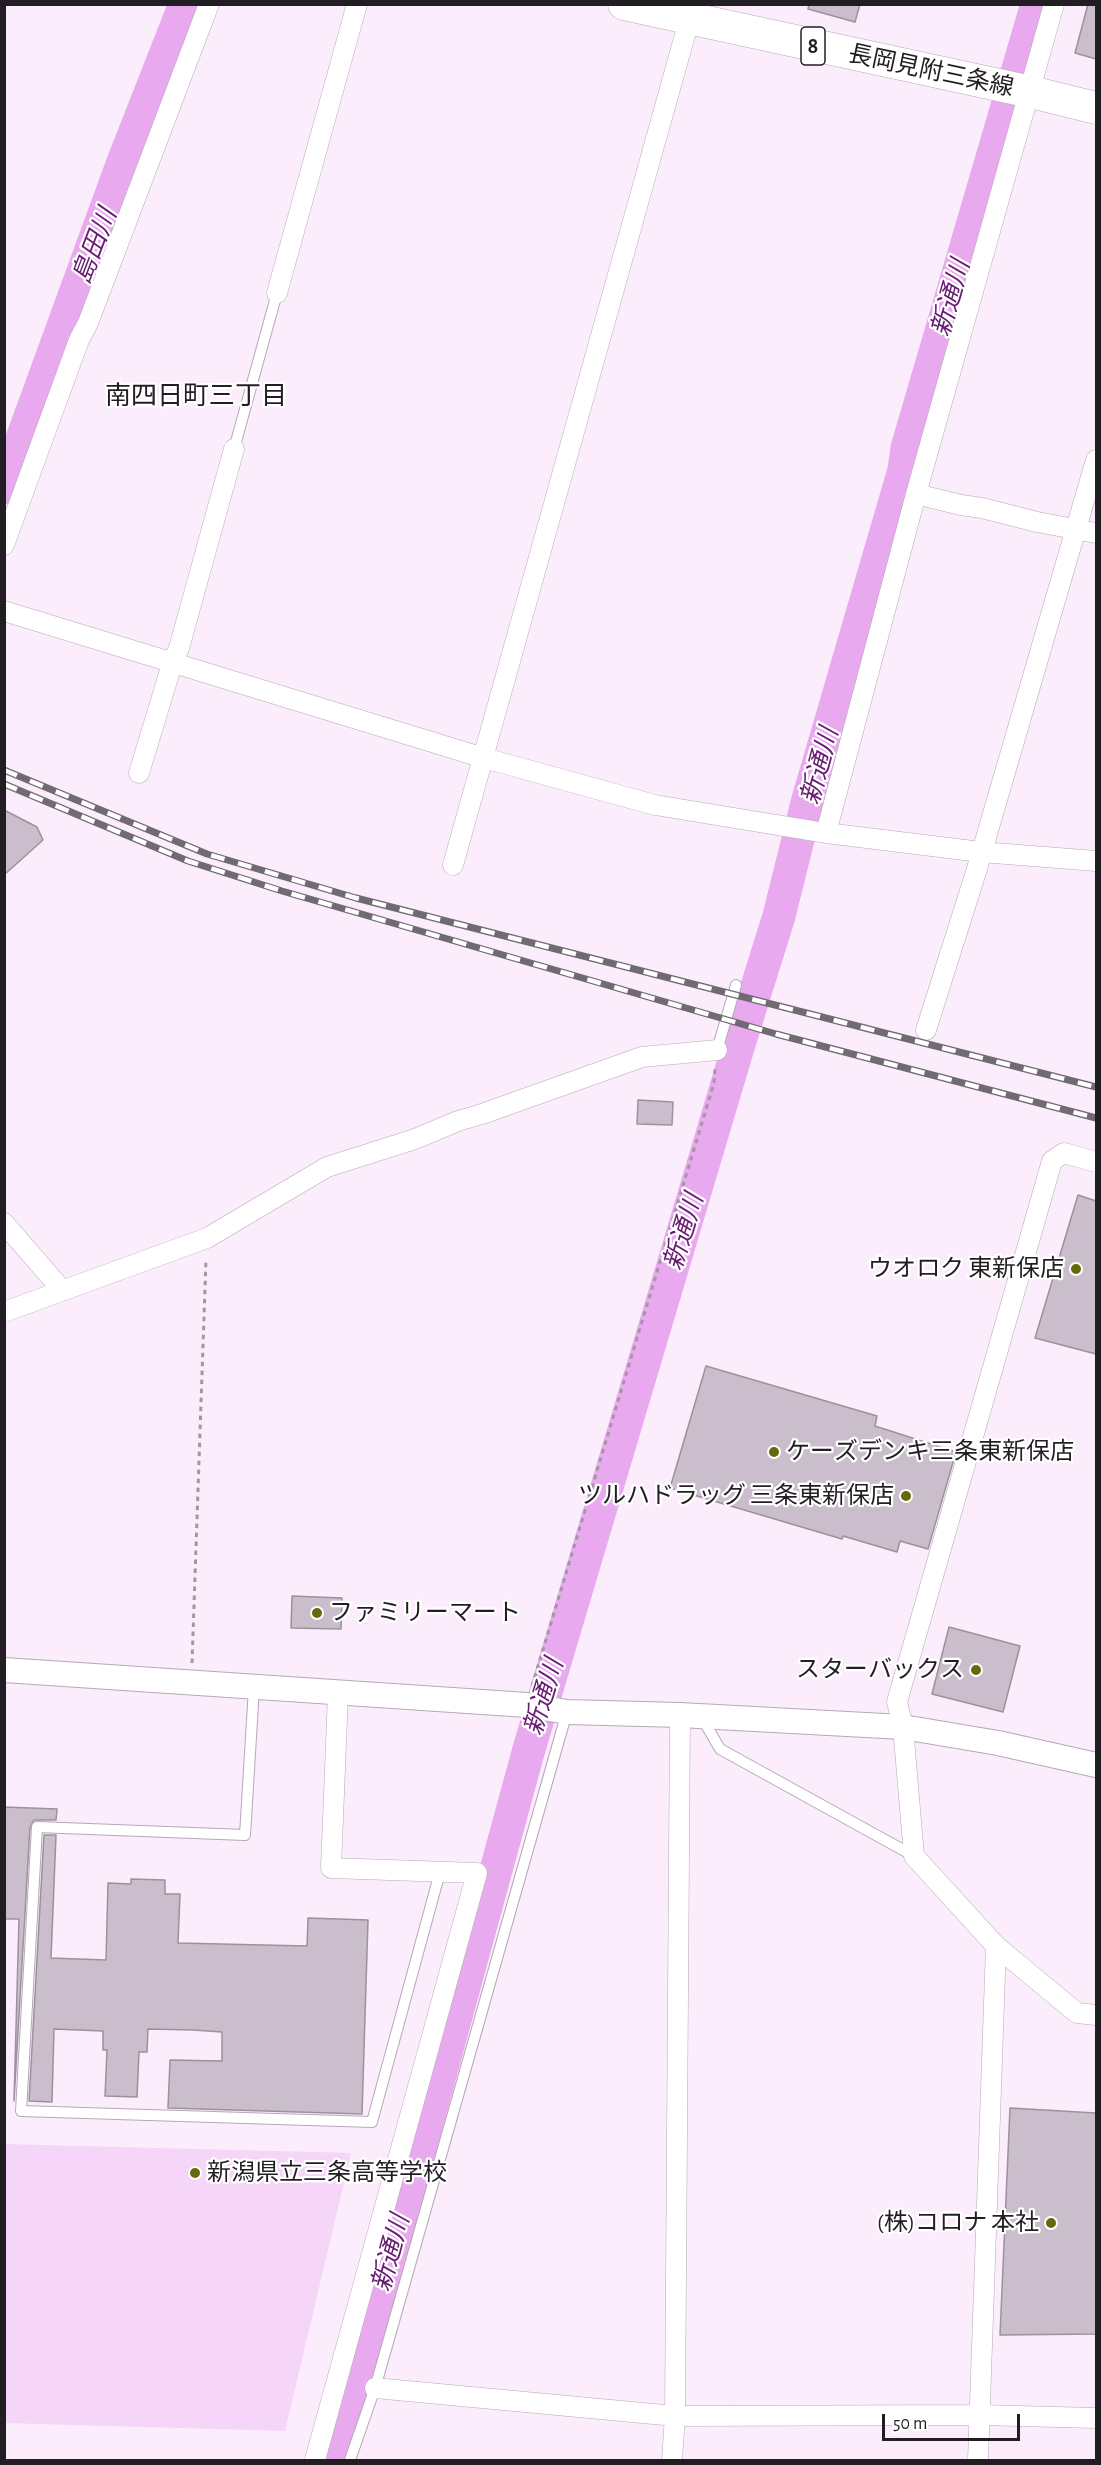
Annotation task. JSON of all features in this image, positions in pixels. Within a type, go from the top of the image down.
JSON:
[{"type":"main road","name":"長岡見附三条線","points":[[624,4],[692,12],[1096,108]]},
{"type":"street","points":[[4,545],[79,340],[88,323],[209,4]]},
{"type":"street","points":[[278,293],[357,4]]},
{"type":"street","points":[[826,834],[1019,90],[1054,4]]},
{"type":"street","points":[[453,865],[692,12]]},
{"type":"street","points":[[140,773],[172,664],[179,648],[234,449]]},
{"type":"street","points":[[926,1030],[981,852],[1096,460]]},
{"type":"street","points":[[916,494],[1096,533]]},
{"type":"street","points":[[4,611],[484,758],[655,805],[826,834],[981,852],[1096,861]]},
{"type":"street","points":[[4,1312],[207,1238],[327,1167],[415,1139],[458,1121],[642,1057],[717,1050]]},
{"type":"street","points":[[1096,1162],[1064,1153],[1052,1161],[897,1702],[903,1727],[914,1856],[996,1946],[1077,2013],[1096,2015]]},
{"type":"street","points":[[4,1223],[62,1290]]},
{"type":"street","points":[[4,1670],[545,1708],[903,1727],[998,1743],[1096,1765]]},
{"type":"street","points":[[315,2460],[477,1873],[331,1868],[338,1694]]},
{"type":"street","points":[[672,2460],[675,2416],[691,1716]]},
{"type":"street","points":[[978,2460],[996,1946]]},
{"type":"street","points":[[375,2388],[675,2416],[980,2415],[1096,2418]]},
{"type":"lane","points":[[234,449],[278,293]]},
{"type":"lane","points":[[717,1050],[736,985]]},
{"type":"lane","points":[[254,1688],[245,1834],[37,1827],[21,2111],[372,2122],[440,1872]]},
{"type":"lane","points":[[350,2460],[375,2388],[545,1708]]},
{"type":"lane","points":[[691,1716],[720,1749],[914,1856]]},
{"type":"path","points":[[545,1708],[714,1083],[717,1050]]},
{"type":"path","points":[[191,1683],[207,1238]]},
{"type":"shaded area","points":[[5,2144],[351,2153],[285,2431],[5,2423]]},
{"type":"building","points":[[809,4],[860,4],[855,22],[808,9]]},
{"type":"building","points":[[1088,4],[1096,4],[1096,59],[1075,53]]},
{"type":"building","points":[[4,810],[37,827],[43,840],[4,875]]},
{"type":"building","points":[[638,1100],[673,1102],[672,1125],[637,1124]]},
{"type":"building","name":"ウオロク 東新保店","points":[[1078,1195],[1096,1201],[1096,1354],[1035,1338]]},
{"type":"building","name":"ケーズデンキ三条東新保店","points":[[706,1366],[877,1416],[875,1426],[956,1452],[928,1549],[900,1541],[897,1552],[843,1536],[842,1539],[670,1488]]},
{"type":"building","name":"ファミリーマート","points":[[292,1596],[342,1598],[341,1629],[291,1628]]},
{"type":"building","name":"スターバックス","points":[[949,1627],[1020,1646],[1003,1712],[932,1694]]},
{"type":"building","points":[[4,1807],[57,1809],[56,1820],[34,1820],[30,1827],[14,2101],[19,1919],[4,1919]]},
{"type":"building","points":[[44,1835],[56,1835],[51,1958],[106,1960],[108,1883],[131,1884],[131,1879],[165,1880],[165,1894],[180,1894],[178,1943],[307,1946],[308,1918],[368,1920],[362,2114],[168,2108],[170,2060],[222,2061],[222,2032],[193,2030],[148,2029],[147,2052],[139,2052],[137,2097],[105,2096],[107,2050],[103,2050],[103,2031],[54,2029],[52,2102],[29,2101]]},
{"type":"building","name":"(株)コロナ 本社","points":[[1010,2108],[1096,2113],[1096,2334],[1000,2335]]},
{"type":"waterway","name":"島田川","points":[[4,488],[123,162],[185,4]]},
{"type":"waterway","name":"新通川","points":[[335,2460],[529,1749],[779,916],[808,799],[904,470],[907,448],[1037,4]]},
{"type":"railway","points":[[4,770],[207,854],[356,898],[1096,1087]]},
{"type":"railway","points":[[4,784],[188,861],[282,891],[776,1034],[1096,1118]]},
{"type":"place","name":"ウオロク 東新保店","points":[[1076,1269]]},
{"type":"place","name":"ケーズデンキ三条東新保店","points":[[774,1452]]},
{"type":"place","name":"ツルハドラッグ 三条東新保店","points":[[906,1496]]},
{"type":"place","name":"ファミリーマート","points":[[317,1613]]},
{"type":"place","name":"スターバックス","points":[[976,1670]]},
{"type":"place","name":"新潟県立三条高等学校","points":[[195,2173]]},
{"type":"place","name":"(株)コロナ 本社","points":[[1051,2223]]},
{"type":"district","name":"南四日町三丁目","points":[[196,396]]}]
